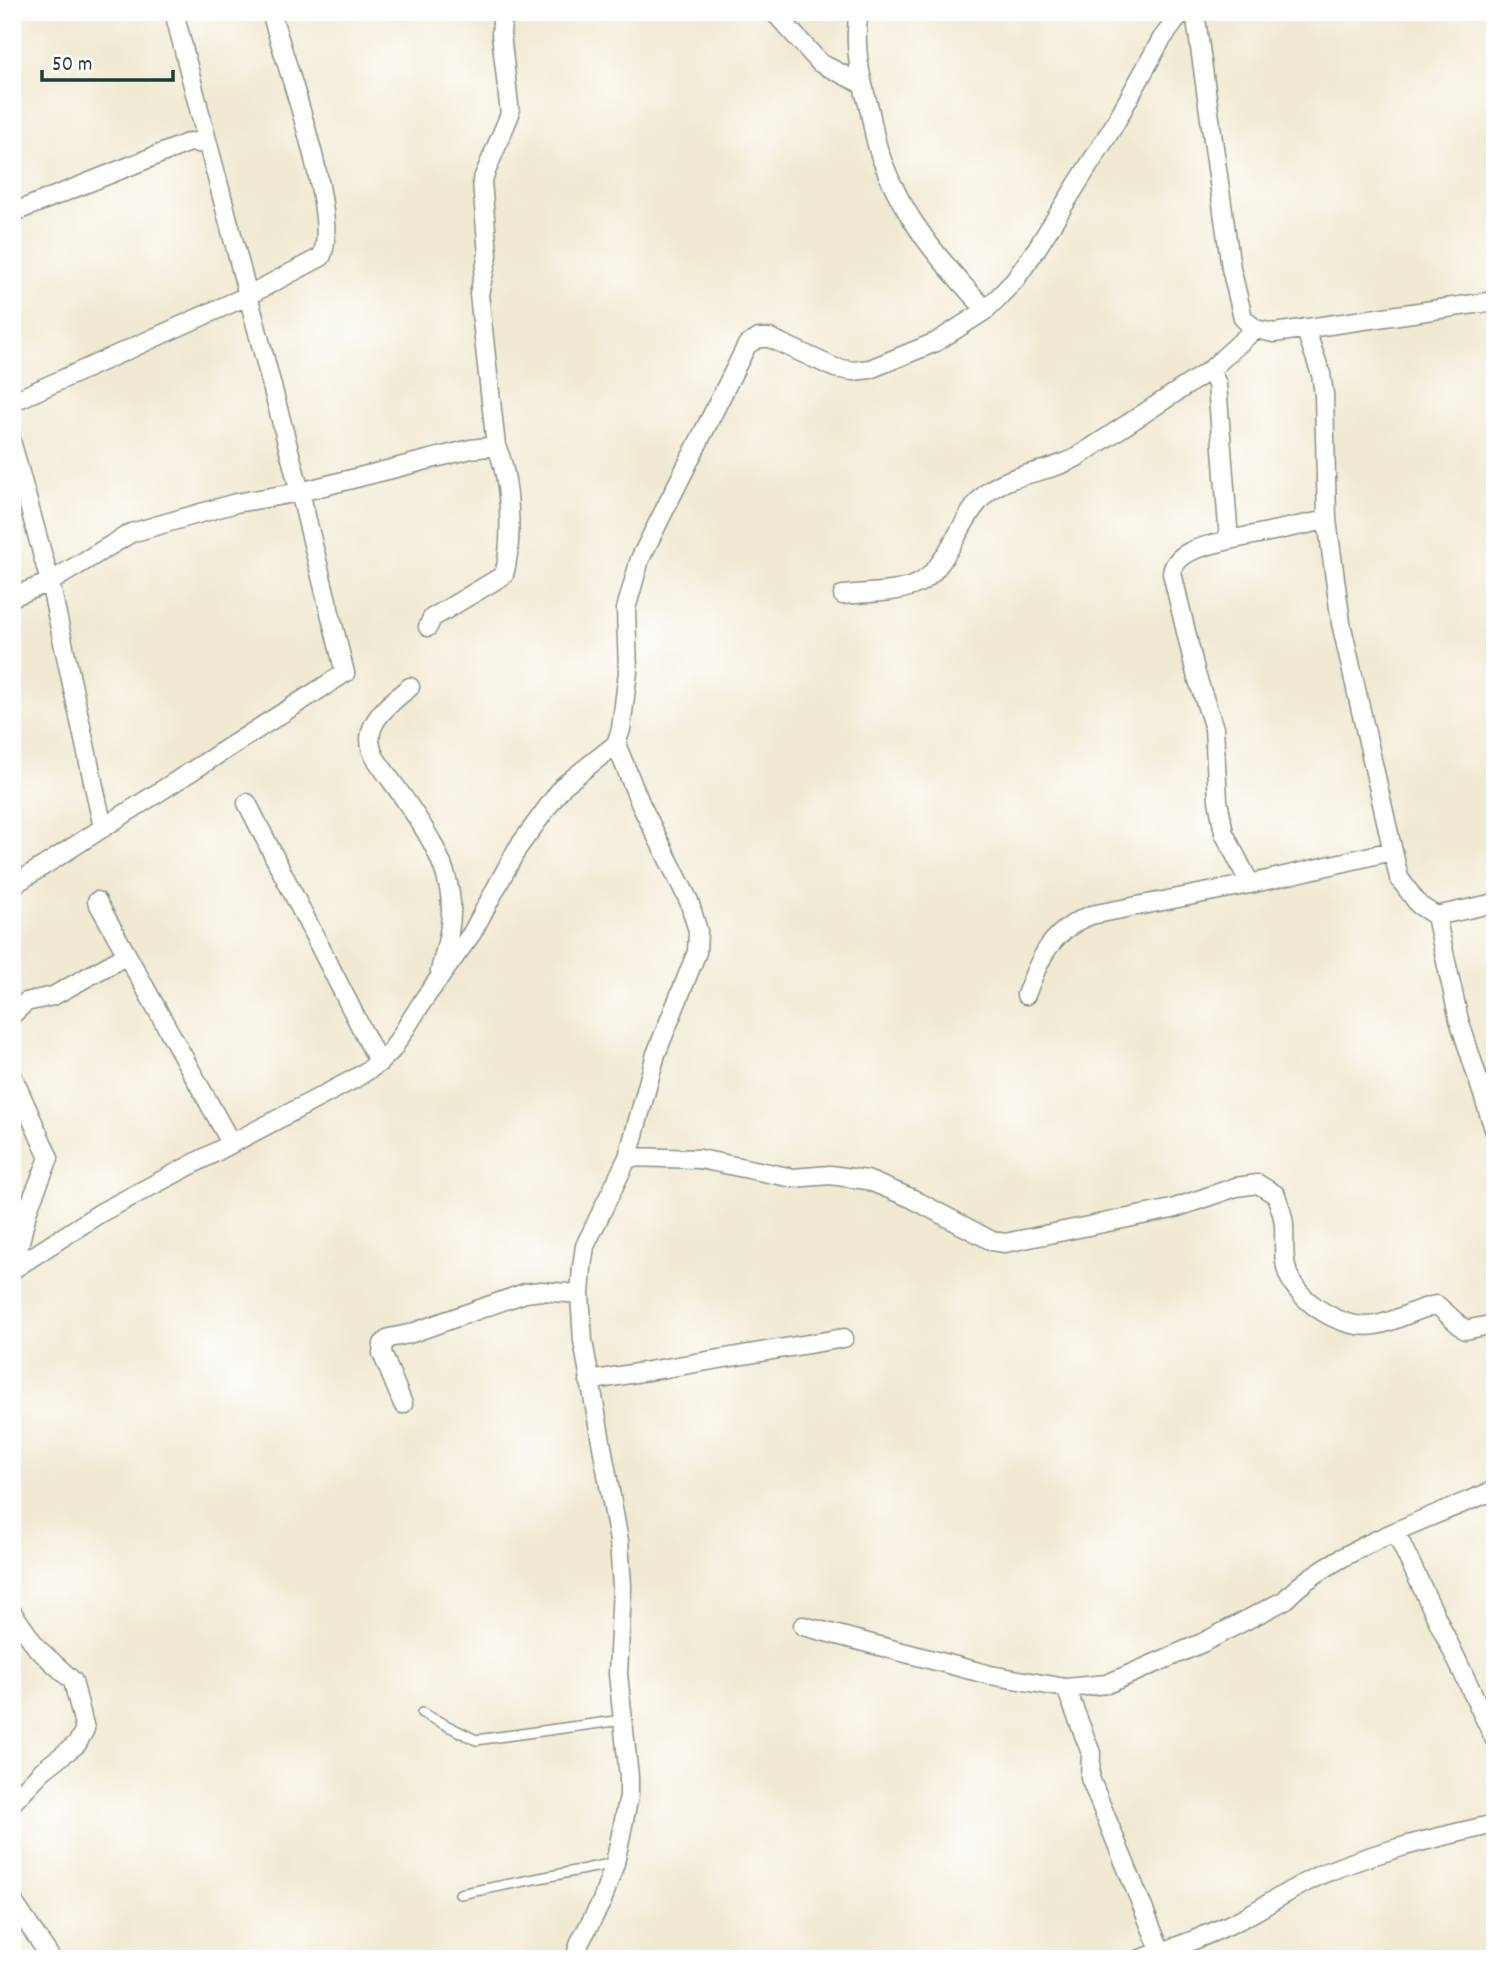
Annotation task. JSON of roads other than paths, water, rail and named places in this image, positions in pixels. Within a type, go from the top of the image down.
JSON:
[{"type":"street","points":[[12,886],[345,673],[174,12]]},
{"type":"street","points":[[12,402],[247,296],[321,257],[326,248],[327,224],[307,136],[271,12]]},
{"type":"street","points":[[428,627],[432,618],[504,575],[510,552],[503,461],[496,446],[479,294],[488,255],[482,181],[510,114],[501,34],[503,12]]},
{"type":"street","points":[[774,12],[820,63],[862,84]]},
{"type":"street","points":[[859,12],[856,43],[862,84],[881,158],[897,196],[937,258],[986,310]]},
{"type":"street","points":[[12,1270],[100,1213],[356,1079],[392,1050],[472,933],[517,849],[563,786],[616,744],[621,729],[628,672],[626,609],[640,559],[747,345],[759,338],[770,338],[835,368],[853,371],[870,369],[936,342],[986,310],[1015,280],[1037,248],[1113,127],[1161,40],[1182,12]]},
{"type":"street","points":[[1195,12],[1231,268],[1243,318],[1255,329],[1274,333],[1495,301]]},
{"type":"street","points":[[12,213],[190,142],[208,144]]},
{"type":"street","points":[[1305,328],[1321,374],[1324,394],[1327,520],[1341,623],[1392,850],[1405,890],[1419,905],[1436,916],[1459,1020],[1495,1132]]},
{"type":"street","points":[[843,595],[904,588],[925,580],[976,503],[990,490],[1013,479],[1058,468],[1210,370],[1255,329]]},
{"type":"street","points":[[1210,370],[1217,384],[1230,540]]},
{"type":"street","points":[[12,444],[50,582],[103,828]]},
{"type":"street","points":[[12,597],[50,582],[131,533],[236,503],[300,492],[471,449],[496,446]]},
{"type":"street","points":[[1250,884],[1224,833],[1218,800],[1214,728],[1196,674],[1172,573],[1173,565],[1182,555],[1230,540],[1327,520]]},
{"type":"street","points":[[410,687],[381,711],[373,724],[369,743],[376,759],[438,854],[449,883],[450,918],[438,981]]},
{"type":"street","points":[[575,1959],[615,1863],[629,1796],[617,1643],[622,1587],[619,1541],[589,1381],[580,1294],[585,1246],[628,1157],[656,1054],[697,952],[698,931],[689,901],[641,805],[616,744]]},
{"type":"street","points":[[247,803],[379,1063]]},
{"type":"street","points":[[1026,995],[1039,958],[1075,922],[1091,915],[1250,884],[1392,850]]},
{"type":"street","points":[[97,901],[231,1143]]},
{"type":"street","points":[[1436,916],[1495,903]]},
{"type":"street","points":[[12,1015],[26,1002],[53,996],[127,955]]},
{"type":"street","points":[[12,1075],[49,1158],[28,1209],[12,1270]]},
{"type":"street","points":[[628,1157],[700,1159],[793,1178],[830,1175],[867,1180],[911,1198],[992,1241],[1005,1243],[1161,1212],[1236,1187],[1258,1184],[1276,1195],[1284,1223],[1284,1255],[1289,1276],[1306,1297],[1326,1314],[1352,1325],[1375,1325],[1437,1305],[1465,1330],[1495,1324]]},
{"type":"street","points":[[403,1404],[382,1353],[383,1344],[389,1338],[409,1334],[525,1293],[541,1290],[580,1294]]},
{"type":"street","points":[[589,1381],[844,1338]]},
{"type":"street","points":[[803,1626],[990,1675],[1066,1688],[1107,1684],[1202,1643],[1285,1600],[1331,1566],[1441,1510],[1495,1490]]},
{"type":"street","points":[[1396,1533],[1495,1740]]},
{"type":"street","points":[[12,1612],[37,1648],[73,1681],[85,1729],[77,1744],[42,1772],[12,1803]]},
{"type":"street","points":[[1066,1688],[1091,1753],[1090,1778],[1161,1952]]},
{"type":"street","points":[[1140,1959],[1161,1952],[1189,1952],[1293,1888],[1348,1864],[1409,1844],[1495,1824]]},
{"type":"street","points":[[12,1900],[49,1955]]},
{"type":"lane","points":[[422,1713],[476,1740],[622,1720]]},
{"type":"lane","points":[[460,1894],[615,1863]]}]
